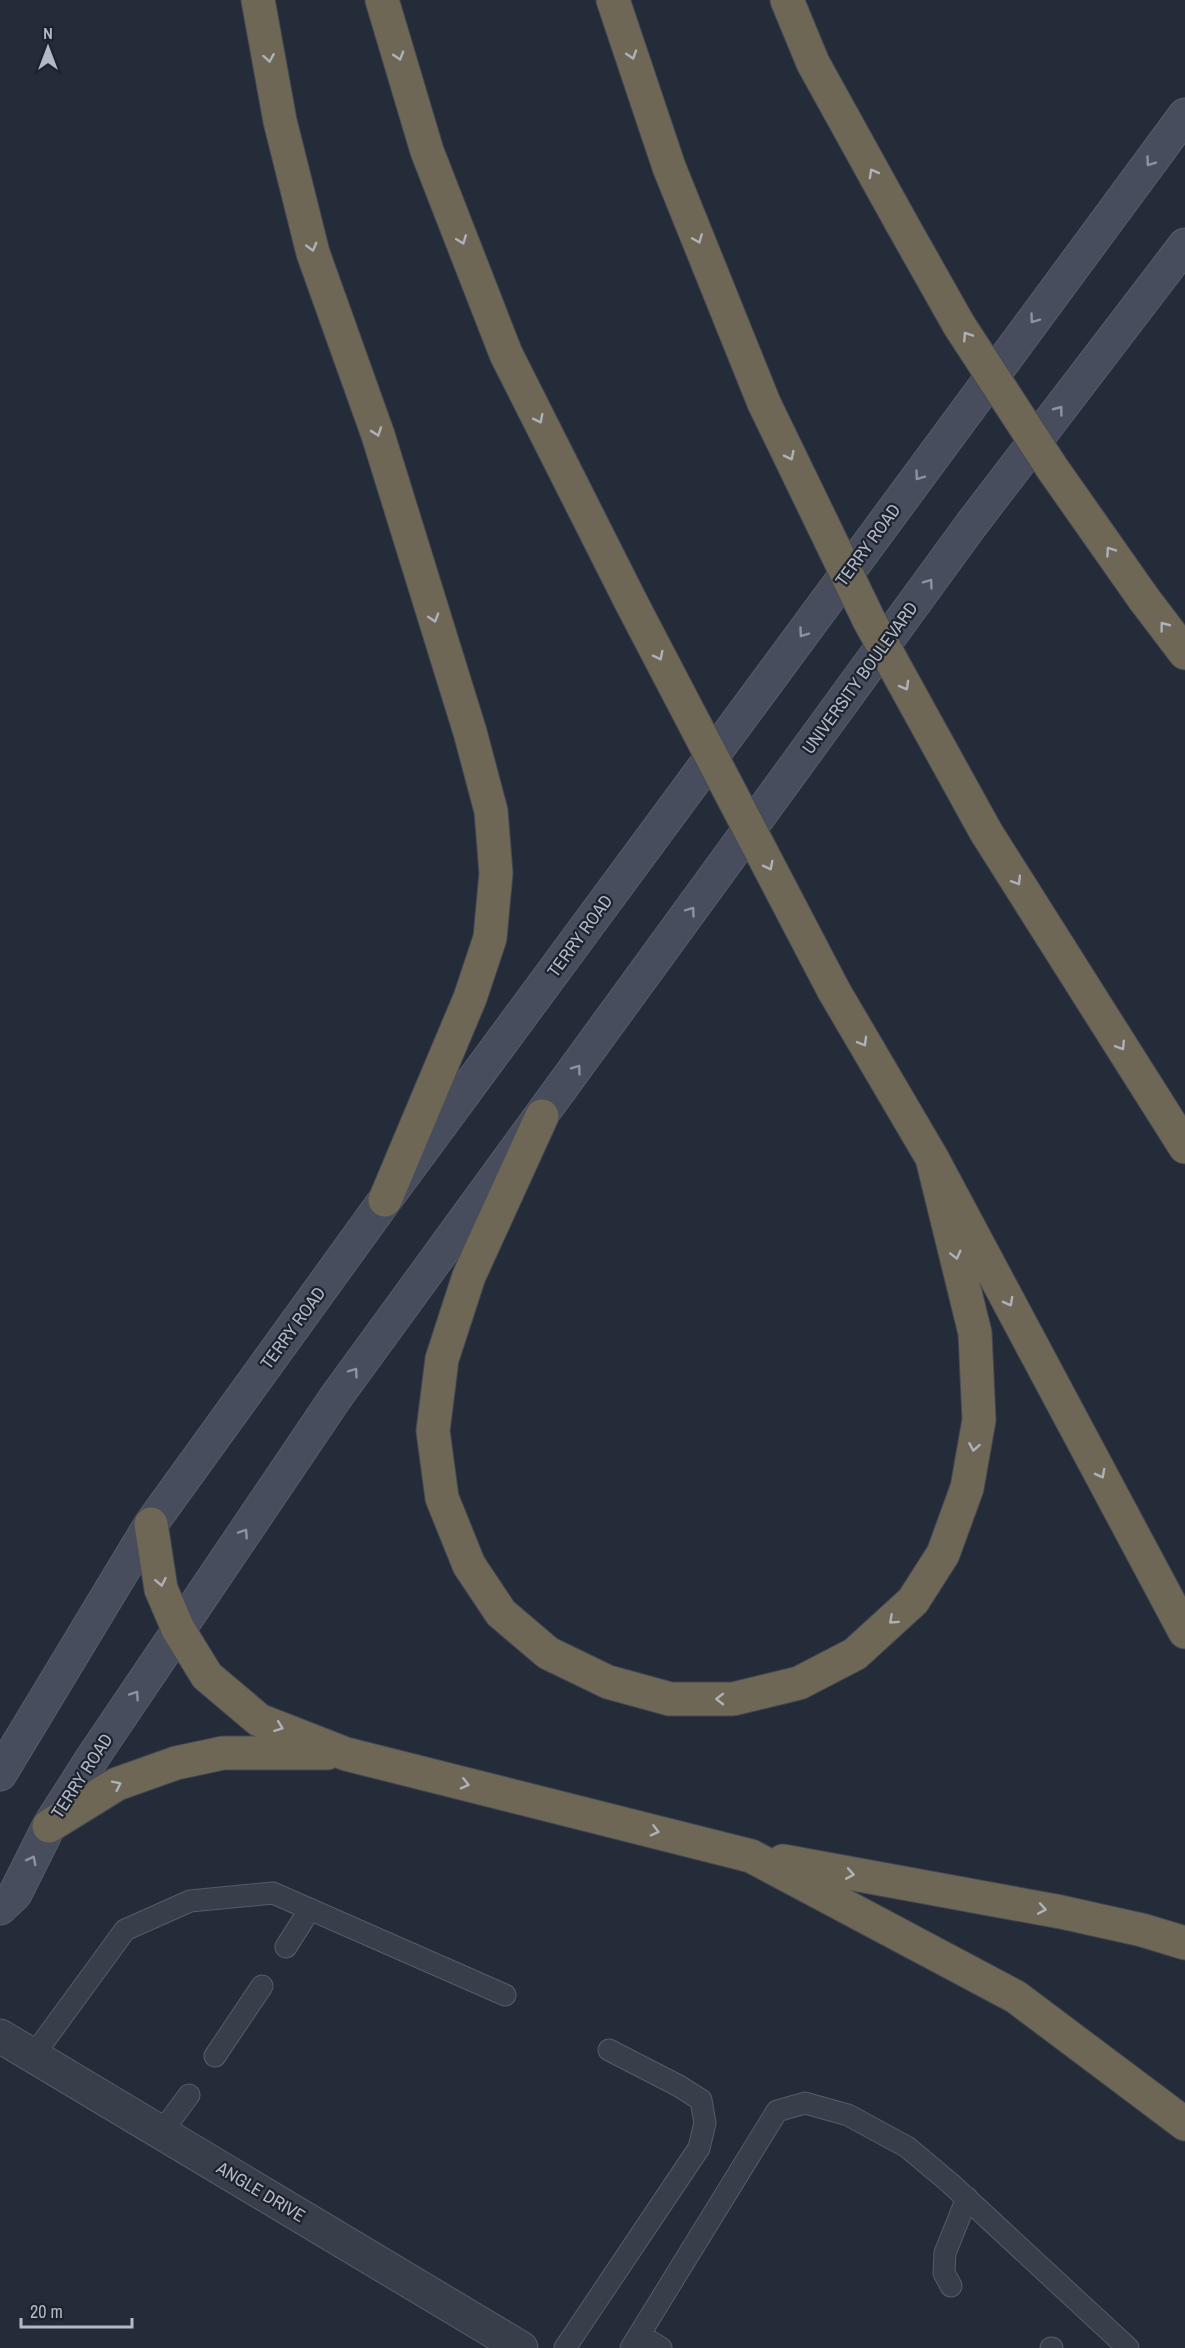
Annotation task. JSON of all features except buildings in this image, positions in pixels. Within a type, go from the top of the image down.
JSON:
[{"type":"highway","points":[[258,0],[280,121],[313,253],[378,435],[470,732],[491,812],[496,873],[490,938],[470,998],[385,1200]]},
{"type":"highway","points":[[382,0],[427,151],[506,354],[632,604],[834,991],[932,1158],[1185,1632]]},
{"type":"highway","points":[[613,0],[669,167],[765,403],[869,620],[986,832],[1185,1148]]},
{"type":"highway","points":[[787,0],[813,63],[902,224],[972,344],[1052,468],[1185,653]]},
{"type":"highway","points":[[796,0],[813,63]]},
{"type":"highway","points":[[542,1116],[469,1276],[441,1359],[433,1431],[441,1498],[469,1565],[501,1613],[548,1653],[608,1683],[670,1699],[733,1699],[799,1683],[855,1654],[913,1602],[943,1554],[967,1488],[979,1420],[975,1333],[932,1158]]},
{"type":"highway","points":[[151,1524],[161,1588],[178,1629],[207,1676],[259,1720],[346,1754],[751,1856],[1061,1912],[1142,1930],[1185,1943]]},
{"type":"highway","points":[[49,1826],[117,1784],[176,1763],[222,1753],[346,1754]]},
{"type":"highway","points":[[751,1856],[1016,1996],[1185,2124]]},
{"type":"main road","name":"TERRY ROAD","points":[[0,1774],[151,1524],[385,1200],[1185,115]]},
{"type":"main road","name":"UNIVERSITY BOULEVARD","points":[[542,1116],[971,525],[1185,245]]},
{"type":"main road","name":"TERRY ROAD","points":[[0,1908],[15,1894],[49,1826],[178,1629],[336,1397],[542,1116]]},
{"type":"street","name":"ANGLE DRIVE","points":[[0,2036],[521,2348]]},
{"type":"lane","points":[[33,2056],[125,1930],[190,1901],[273,1893],[505,1995]]},
{"type":"lane","points":[[286,1947],[310,1909]]},
{"type":"lane","points":[[215,2056],[262,1986]]},
{"type":"lane","points":[[566,2348],[699,2148],[705,2123],[701,2100],[609,2050]]},
{"type":"lane","points":[[161,2133],[189,2096]]},
{"type":"lane","points":[[661,2348],[635,2341],[777,2111],[805,2103],[848,2115],[907,2147],[967,2198],[1128,2348]]},
{"type":"lane","points":[[951,2286],[944,2274],[945,2253],[967,2198]]}]
